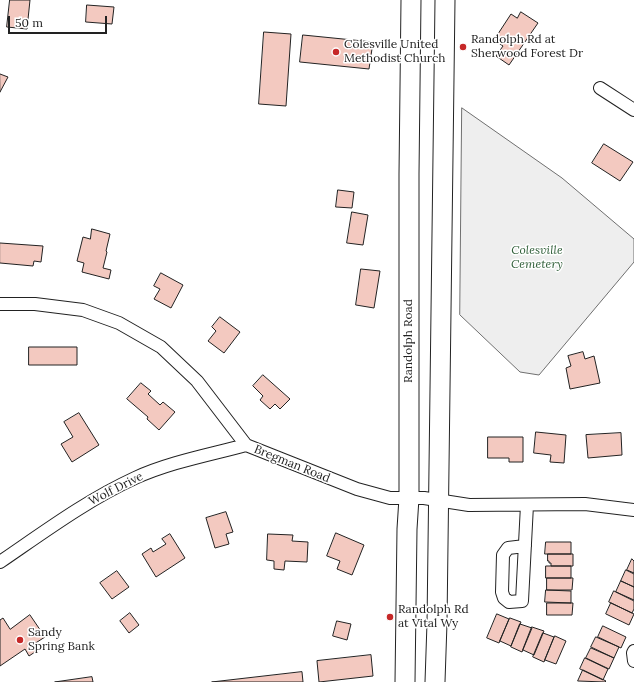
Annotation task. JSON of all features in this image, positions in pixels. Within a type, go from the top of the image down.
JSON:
[{"type":"main road","name":"Randolph Road","points":[[407,680],[411,0]]},
{"type":"main road","points":[[435,682],[445,0]]},
{"type":"street","points":[[600,88],[634,110]]},
{"type":"street","name":"Bregman Road","points":[[0,304],[35,304],[83,310],[119,323],[161,347],[197,381],[246,446],[357,490],[390,498],[424,498],[469,505],[585,504],[634,510]]},
{"type":"street","name":"Wolf Drive","points":[[0,562],[99,496],[136,478],[177,463],[246,446]]},
{"type":"street","points":[[525,546],[527,505]]},
{"type":"street","points":[[634,651],[634,661]]},
{"type":"green space","name":"Colesville Cemetery","points":[[462,108],[562,178],[634,239],[634,262],[539,375],[520,372],[460,315]]},
{"type":"building","points":[[10,0],[30,0],[27,29],[7,27]]},
{"type":"building","points":[[87,5],[114,7],[112,24],[86,22]]},
{"type":"building","points":[[521,12],[538,23],[509,65],[496,56],[503,46],[494,40],[511,14],[517,18]]},
{"type":"building","points":[[264,32],[291,34],[286,106],[259,104]]},
{"type":"building","name":"Colesville United Methodist Church","points":[[303,35],[373,42],[369,69],[300,62]]},
{"type":"building","points":[[0,74],[8,77],[0,92]]},
{"type":"building","points":[[604,144],[633,162],[620,181],[592,163]]},
{"type":"building","points":[[338,190],[354,192],[352,208],[336,207]]},
{"type":"building","points":[[352,212],[368,215],[363,245],[347,243]]},
{"type":"building","points":[[92,229],[110,234],[103,268],[111,270],[109,279],[82,272],[84,263],[77,261],[83,237],[90,239]]},
{"type":"building","points":[[0,243],[43,246],[41,262],[34,261],[33,266],[0,263]]},
{"type":"building","points":[[361,269],[380,271],[374,308],[356,305]]},
{"type":"building","points":[[161,273],[183,285],[171,308],[154,299],[160,289],[154,286]]},
{"type":"building","points":[[220,317],[240,332],[224,353],[208,341],[216,331],[212,327]]},
{"type":"building","points":[[29,347],[77,347],[77,365],[29,365]]},
{"type":"building","points":[[583,352],[585,359],[594,356],[600,383],[570,389],[566,368],[571,366],[568,356]]},
{"type":"building","points":[[263,375],[290,399],[280,409],[275,404],[270,409],[260,400],[263,396],[253,386]]},
{"type":"building","points":[[141,383],[151,391],[148,394],[160,405],[163,402],[175,412],[159,430],[147,419],[148,417],[127,399]]},
{"type":"building","points":[[79,413],[99,445],[72,462],[61,444],[73,437],[64,422]]},
{"type":"building","points":[[536,432],[566,435],[564,463],[550,462],[551,455],[534,453]]},
{"type":"building","points":[[621,433],[622,455],[588,458],[586,435]]},
{"type":"building","points":[[488,437],[523,437],[523,462],[509,462],[509,458],[488,458]]},
{"type":"building","points":[[226,512],[233,532],[226,534],[229,544],[215,548],[206,518]]},
{"type":"building","points":[[336,533],[364,545],[352,575],[337,569],[340,561],[327,556]]},
{"type":"building","points":[[170,534],[185,558],[156,577],[142,554],[151,548],[153,552],[166,544],[162,539]]},
{"type":"building","points":[[268,534],[293,535],[292,541],[308,542],[307,562],[285,561],[284,570],[274,569],[274,561],[267,560]]},
{"type":"building","points":[[546,542],[571,542],[571,554],[545,554]]},
{"type":"building","points":[[548,554],[573,554],[573,566],[551,566],[551,563],[548,561]]},
{"type":"building","points":[[632,559],[634,561],[634,573],[627,570]]},
{"type":"building","points":[[546,566],[571,566],[571,578],[546,578]]},
{"type":"building","points":[[626,570],[634,574],[634,587],[621,581]]},
{"type":"building","points":[[117,571],[129,587],[112,599],[100,583]]},
{"type":"building","points":[[547,578],[573,578],[572,590],[547,590]]},
{"type":"building","points":[[621,581],[634,587],[634,600],[616,592]]},
{"type":"building","points":[[546,590],[571,591],[571,603],[545,602]]},
{"type":"building","points":[[614,591],[634,601],[634,609],[632,613],[609,602]]},
{"type":"building","points":[[547,603],[573,603],[572,615],[547,615]]},
{"type":"building","points":[[611,603],[634,614],[629,625],[606,614]]},
{"type":"building","points":[[130,613],[139,625],[129,633],[120,621]]},
{"type":"building","points":[[497,614],[509,619],[499,643],[487,638]]},
{"type":"building","name":"Sandy Spring Bank","points":[[30,615],[45,637],[34,644],[38,650],[29,656],[25,649],[0,666],[0,620],[3,618],[10,629]]},
{"type":"building","points":[[510,618],[521,622],[511,646],[500,641]]},
{"type":"building","points":[[337,621],[351,624],[347,640],[333,636]]},
{"type":"building","points":[[520,624],[532,628],[522,652],[511,647]]},
{"type":"building","points":[[603,626],[626,637],[621,648],[598,637]]},
{"type":"building","points":[[532,627],[544,631],[534,655],[523,650]]},
{"type":"building","points":[[543,633],[554,637],[544,662],[533,657]]},
{"type":"building","points":[[555,636],[566,641],[556,664],[545,660]]},
{"type":"building","points":[[596,637],[619,647],[614,658],[591,647]]},
{"type":"building","points":[[591,648],[614,658],[609,669],[586,658]]},
{"type":"building","points":[[371,655],[373,676],[319,682],[317,661]]},
{"type":"building","points":[[585,658],[608,669],[603,680],[580,669]]},
{"type":"building","points":[[583,670],[606,681],[578,681]]},
{"type":"building","points":[[302,672],[303,682],[212,682]]},
{"type":"building","points":[[92,677],[93,682],[55,682]]},
{"type":"place","name":"Randolph Rd at Sherwood Forest Dr","points":[[463,47]]},
{"type":"place","name":"Colesville United Methodist Church","points":[[336,52]]},
{"type":"place","name":"Randolph Rd at Vital Wy","points":[[390,617]]},
{"type":"place","name":"Sandy Spring Bank","points":[[20,640]]}]
